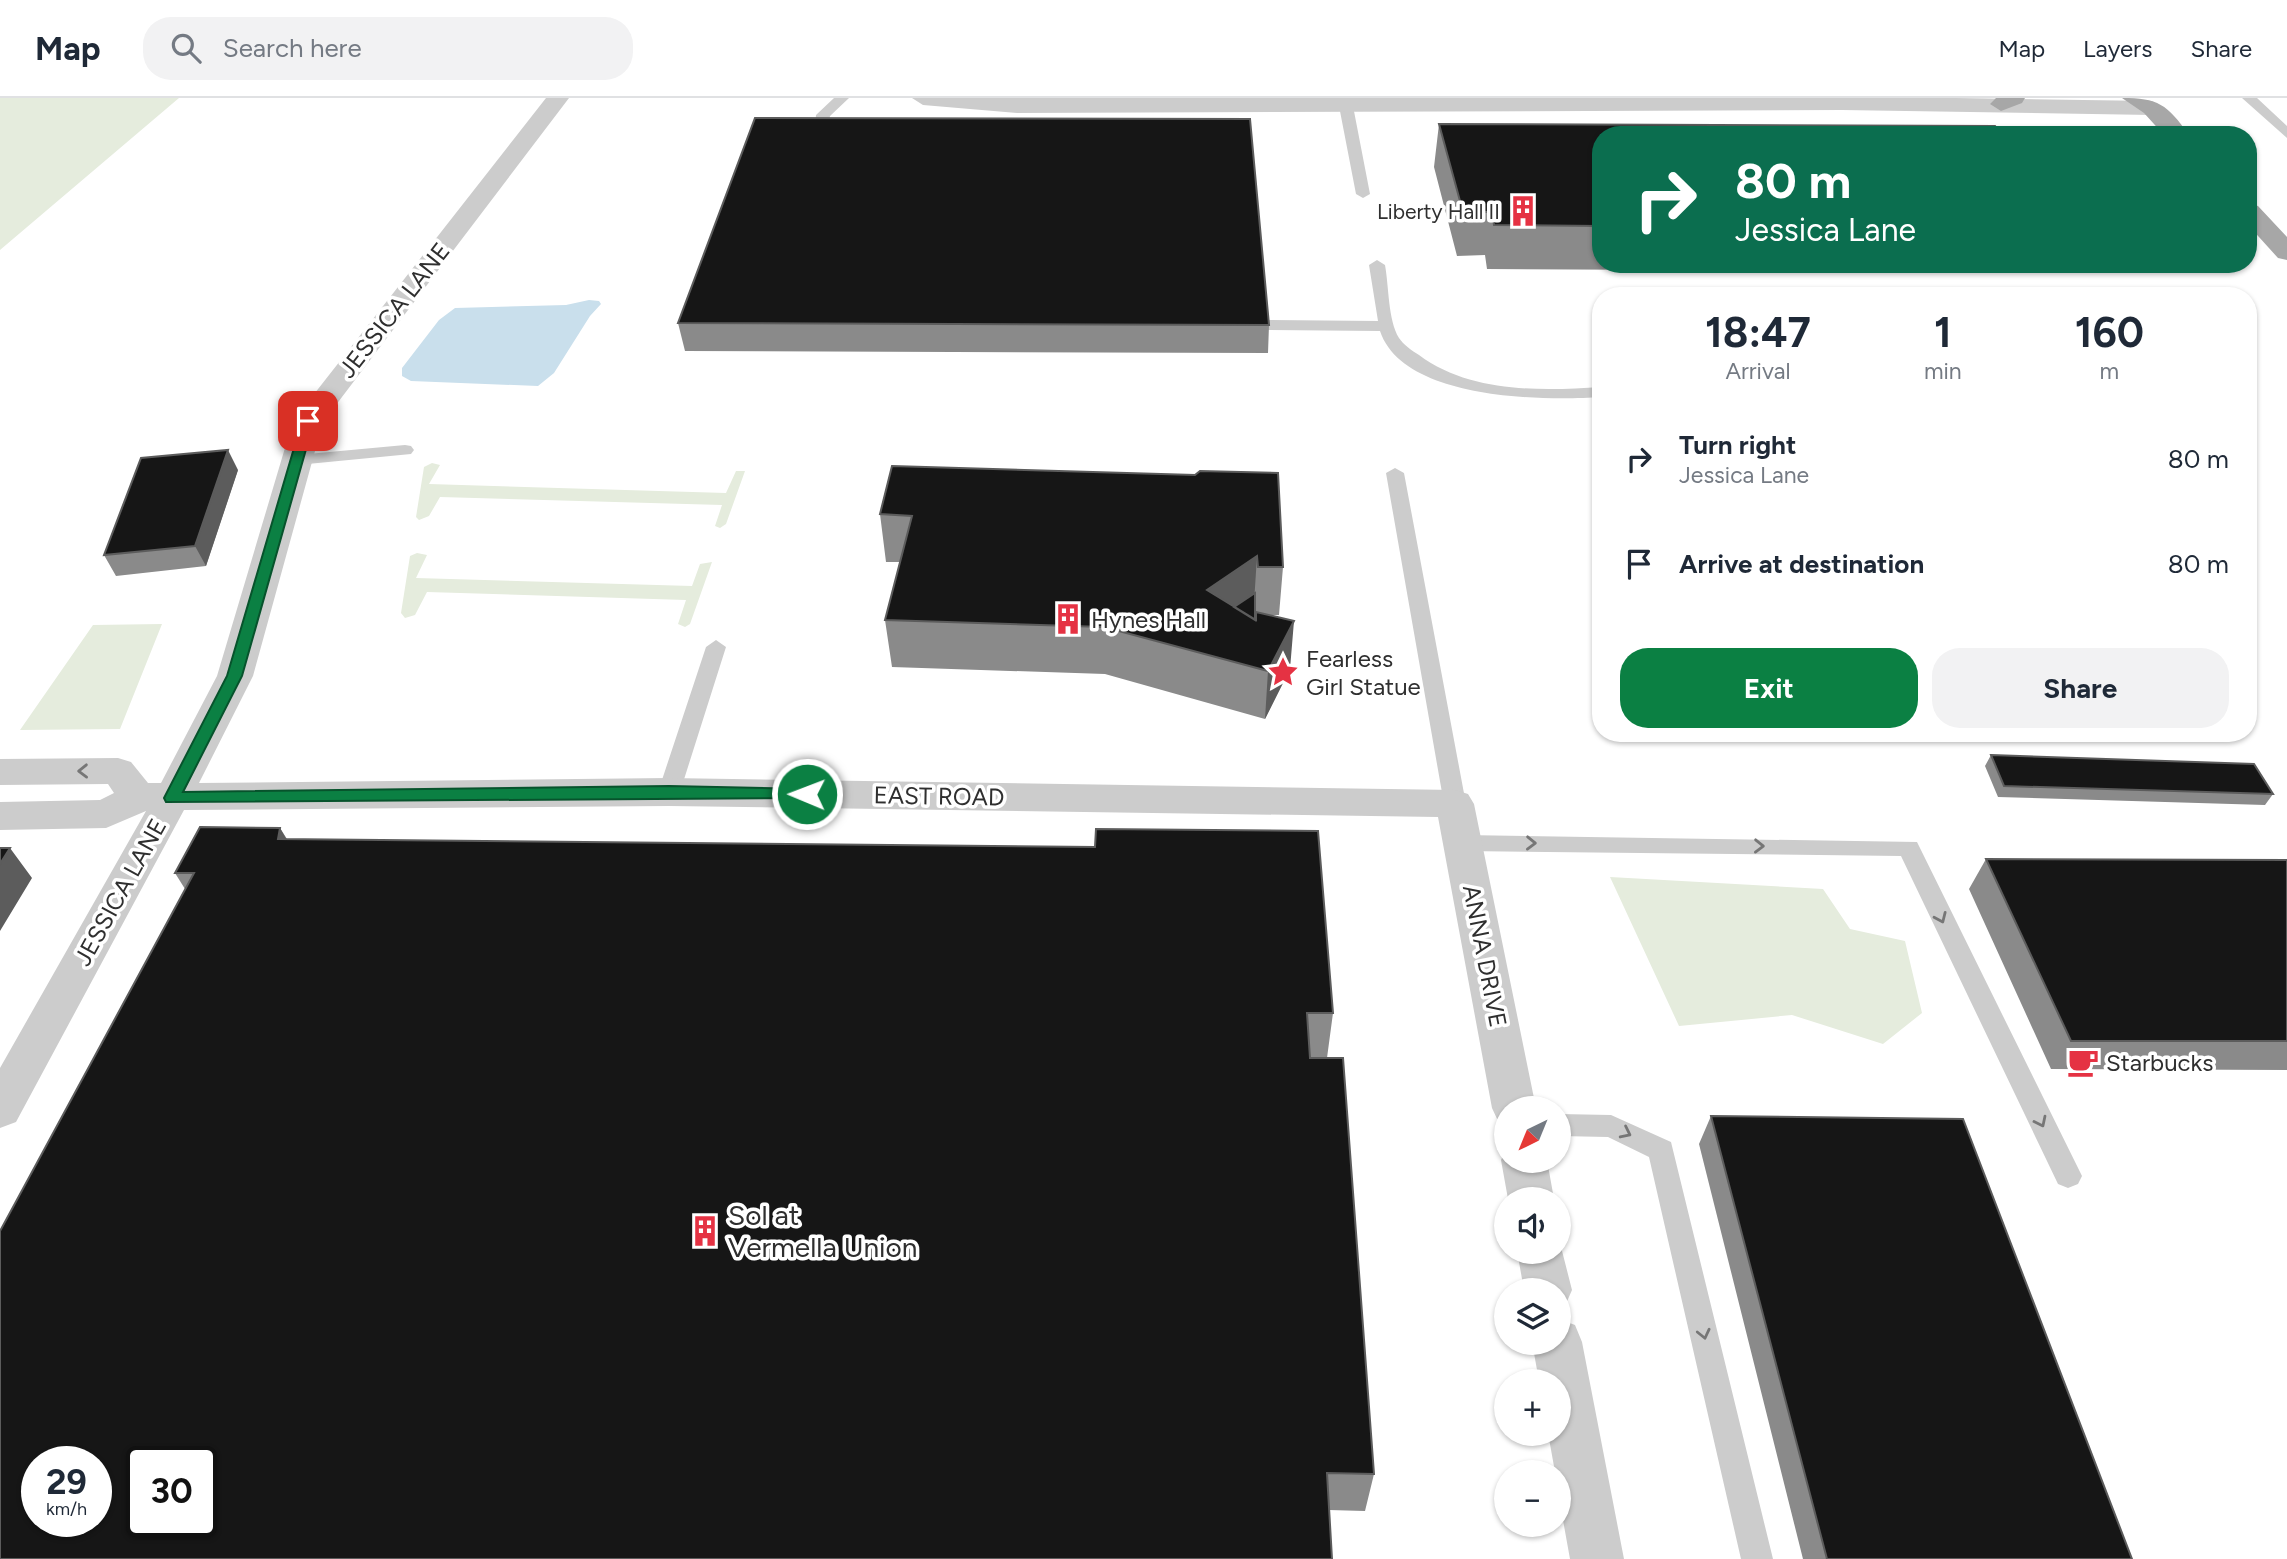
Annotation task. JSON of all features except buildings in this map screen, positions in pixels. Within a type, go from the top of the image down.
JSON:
[{"type":"main road","points":[[2147,101],[2169,126]]},
{"type":"main road","points":[[2257,220],[2287,252]]},
{"type":"street","name":"JESSICA LANE","points":[[0,1109],[155,798],[234,676],[308,421],[558,98]]},
{"type":"street","points":[[923,98],[1017,106],[1345,102],[2147,101]]},
{"type":"street","points":[[0,772],[118,771],[155,798]]},
{"type":"street","name":"EAST ROAD","points":[[155,798],[669,792],[1459,823]]},
{"type":"street","points":[[0,816],[106,814],[155,798]]},
{"type":"street","name":"ANNA DRIVE","points":[[1459,823],[1512,1096]]},
{"type":"street","points":[[1559,1355],[1597,1559]]},
{"type":"lane","points":[[818,144],[824,115],[842,98]]},
{"type":"lane","points":[[2249,98],[2287,134]]},
{"type":"lane","points":[[1345,102],[1363,194]]},
{"type":"lane","points":[[1377,265],[1392,340],[1416,363],[1454,380],[1509,391],[1592,392]]},
{"type":"lane","points":[[1265,325],[1389,326]]},
{"type":"lane","points":[[297,460],[405,450]]},
{"type":"lane","points":[[1395,473],[1459,823],[1909,848],[1956,952],[2068,1176]]},
{"type":"lane","points":[[669,792],[716,647]]},
{"type":"lane","points":[[1572,1125],[1611,1126],[1661,1150],[1757,1559]]},
{"type":"green space","points":[[0,98],[179,98],[0,250]]},
{"type":"green space","points":[[432,463],[440,465],[429,484],[726,493],[736,471],[745,471],[726,524],[720,528],[715,526],[722,505],[440,497],[429,516],[419,520],[416,517],[424,467]]},
{"type":"green space","points":[[417,553],[427,555],[416,578],[692,586],[700,564],[712,562],[690,624],[685,627],[678,624],[686,600],[427,592],[415,615],[405,618],[401,613],[410,556]]},
{"type":"green space","points":[[162,624],[120,729],[20,730],[93,625]]},
{"type":"green space","points":[[1610,877],[1823,889],[1850,929],[1905,941],[1922,1013],[1883,1044],[1792,1015],[1679,1026]]},
{"type":"water","points":[[589,300],[599,301],[601,304],[590,316],[554,373],[538,386],[411,381],[402,376],[402,368],[439,320],[455,308],[566,305]]},
{"type":"place","name":"Liberty Hall II","points":[[1523,211]]},
{"type":"place","name":"Hynes Hall","points":[[1068,619]]},
{"type":"place","name":"Fearless Girl Statue","points":[[1283,672]]},
{"type":"place","name":"Starbucks","points":[[2083,1062]]},
{"type":"place","name":"Sol at Vermella Union","points":[[705,1231]]},
{"type":"route","points":[[308,421],[234,676],[172,798],[669,792],[807,794]]}]
